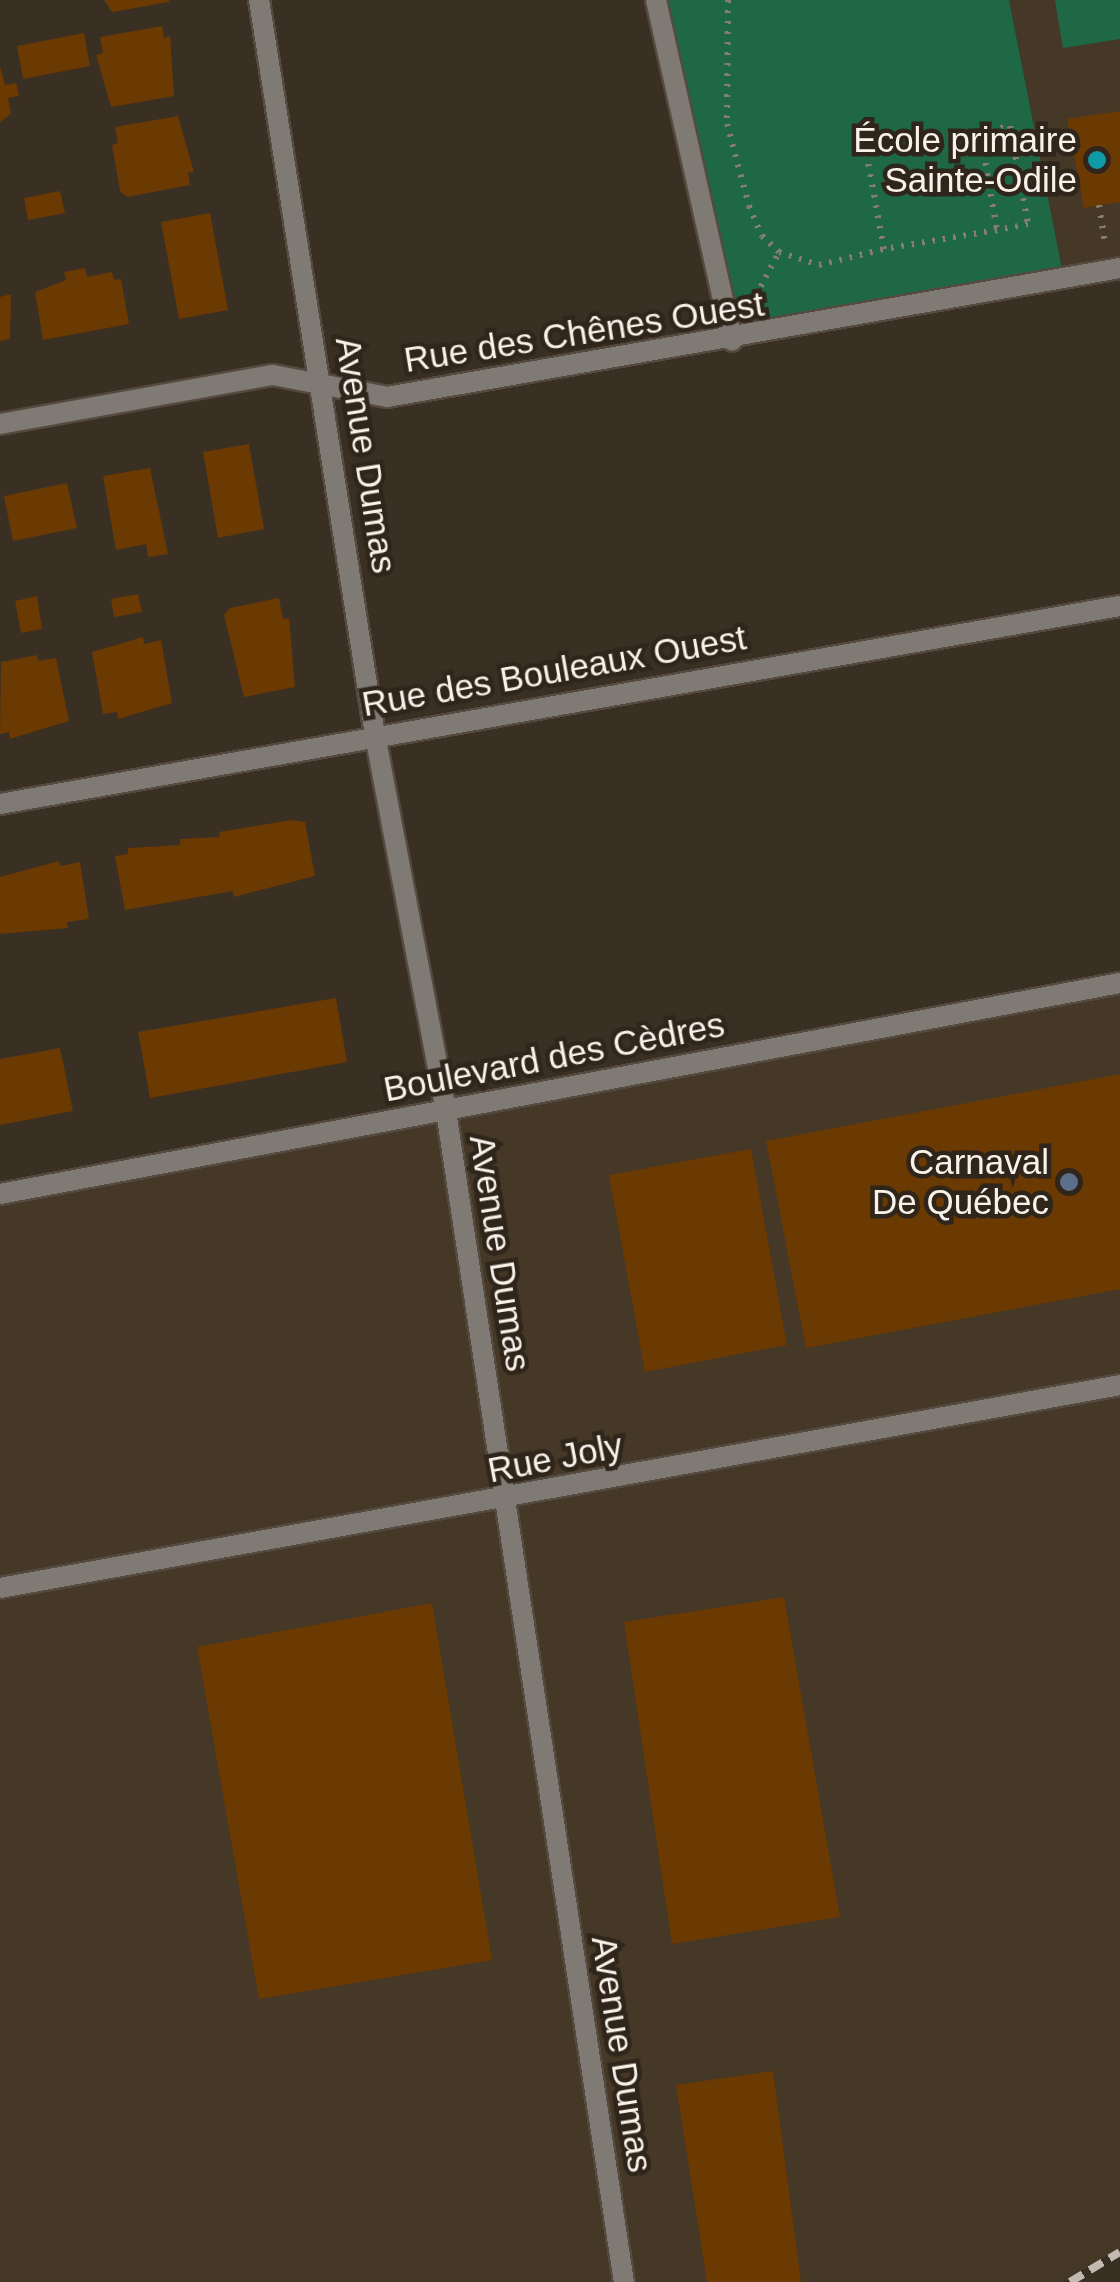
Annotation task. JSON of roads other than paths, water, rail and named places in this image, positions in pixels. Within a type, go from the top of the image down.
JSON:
[{"type":"street","name":"Avenue Dumas","points":[[259,0],[323,384],[374,735],[446,1111],[624,2282]]},
{"type":"street","points":[[656,0],[732,342]]},
{"type":"street","name":"Rue des Chênes Ouest","points":[[0,424],[273,376],[387,397],[732,342],[1114,270]]},
{"type":"street","name":"Rue des Bouleaux Ouest","points":[[0,804],[1120,606]]},
{"type":"street","name":"Boulevard des Cèdres","points":[[0,1194],[1120,983]]},
{"type":"street","name":"Rue Joly","points":[[0,1588],[505,1501],[1120,1385]]},
{"type":"railway","points":[[1070,2282],[1120,2252]]},
{"type":"place","name":"École primaire Sainte-Odile","points":[[1097,160]]},
{"type":"place","name":"Carnaval De Québec","points":[[1069,1182]]}]
